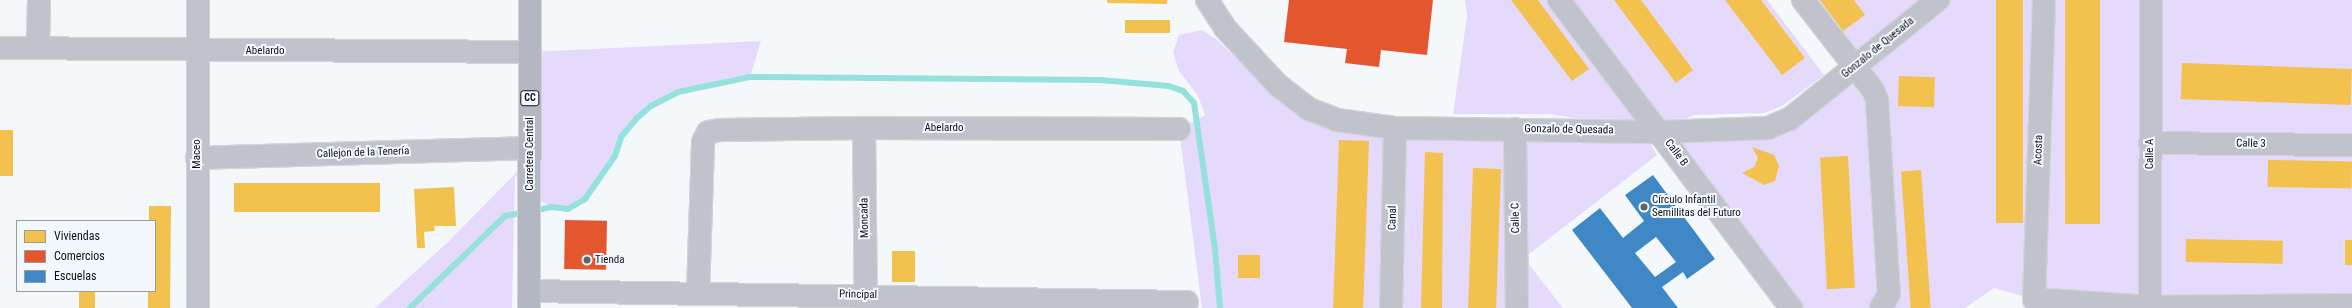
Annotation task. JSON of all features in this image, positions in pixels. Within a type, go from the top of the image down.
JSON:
[{"type":"highway","name":"Carretera Central","points":[[529,299],[530,0]]},
{"type":"street","points":[[38,48],[39,0]]},
{"type":"street","name":"Maceo","points":[[198,0],[198,308]]},
{"type":"street","name":"Gonzalo de Quesada","points":[[1208,0],[1225,28],[1251,58],[1278,85],[1309,109],[1337,120],[1395,128],[1661,132],[1768,128],[1790,118],[1938,0]]},
{"type":"street","name":"Calle B","points":[[1559,0],[1661,132],[1791,308]]},
{"type":"street","points":[[1802,0],[1873,90],[1878,112],[1889,294],[1881,308]]},
{"type":"street","name":"Acosta","points":[[2044,0],[2034,300],[2150,307]]},
{"type":"street","name":"Calle A","points":[[2150,307],[2151,0]]},
{"type":"street","name":"Abelardo","points":[[0,48],[197,51],[530,52]]},
{"type":"street","name":"Abelardo","points":[[698,294],[703,142],[708,132],[720,130],[864,128],[1179,129]]},
{"type":"street","name":"Moncada","points":[[864,128],[866,302]]},
{"type":"street","name":"Canal","points":[[1391,308],[1395,128]]},
{"type":"street","name":"Calle C","points":[[1515,129],[1517,308]]},
{"type":"street","name":"Calle 3","points":[[2150,143],[2352,145]]},
{"type":"street","name":"Callejon de la Tenería","points":[[197,158],[530,148]]},
{"type":"street","name":"Principal","points":[[529,299],[698,294],[866,302],[1186,302]]},
{"type":"street","points":[[2150,307],[2352,305]]},
{"type":"shaded area","points":[[1465,0],[1767,0],[1824,75],[1782,106],[1764,113],[1694,115],[1661,131],[1705,142],[1764,135],[1794,126],[1840,93],[1853,67],[1802,0],[2352,0],[2352,305],[2034,299],[1994,288],[1965,308],[1791,308],[1661,132],[1549,114],[1453,114],[1467,16]]},
{"type":"shaded area","points":[[1202,30],[1216,39],[1276,96],[1311,123],[1309,109],[1633,141],[1650,144],[1657,155],[1524,258],[1563,308],[1202,308],[1179,129],[1205,115],[1198,96],[1179,71],[1173,52],[1179,35]]},
{"type":"shaded area","points":[[761,41],[750,77],[678,92],[637,118],[621,137],[615,156],[585,199],[568,209],[552,207],[530,196],[515,175],[512,308],[375,308],[448,242],[515,174],[530,148],[530,52]]},
{"type":"building: Viviendas","points":[[1107,0],[1167,0],[1167,4],[1107,3]]},
{"type":"building: Viviendas","points":[[1511,0],[1538,0],[1589,69],[1572,81]]},
{"type":"building: Viviendas","points":[[1614,0],[1641,0],[1693,70],[1676,83]]},
{"type":"building: Viviendas","points":[[1725,0],[1761,0],[1805,58],[1782,75]]},
{"type":"building: Viviendas","points":[[1820,0],[1854,0],[1865,15],[1843,31]]},
{"type":"building: Viviendas","points":[[1996,0],[2023,0],[2023,223],[1996,223]]},
{"type":"building: Viviendas","points":[[2065,0],[2100,0],[2100,224],[2065,224]]},
{"type":"building: Viviendas","points":[[1125,20],[1170,20],[1170,33],[1125,33]]},
{"type":"building: Viviendas","points":[[2182,63],[2352,69],[2351,105],[2181,99]]},
{"type":"building: Viviendas","points":[[1899,76],[1935,77],[1934,107],[1898,106]]},
{"type":"building: Viviendas","points":[[0,130],[13,130],[13,176],[0,176]]},
{"type":"building: Viviendas","points":[[1339,140],[1369,141],[1363,308],[1333,308]]},
{"type":"building: Viviendas","points":[[1752,147],[1774,155],[1779,166],[1775,181],[1764,185],[1742,173],[1754,167],[1758,158]]},
{"type":"building: Viviendas","points":[[1425,152],[1443,153],[1442,308],[1421,308]]},
{"type":"building: Viviendas","points":[[1848,156],[1855,288],[1827,289],[1820,157]]},
{"type":"building: Viviendas","points":[[2268,160],[2352,161],[2352,188],[2268,187]]},
{"type":"building: Viviendas","points":[[1473,168],[1501,169],[1496,308],[1468,308]]},
{"type":"building: Viviendas","points":[[1921,170],[1931,308],[1911,308],[1901,171]]},
{"type":"building: Viviendas","points":[[234,183],[380,183],[380,212],[234,212]]},
{"type":"building: Viviendas","points":[[454,187],[456,226],[434,226],[435,231],[424,232],[425,248],[417,248],[414,189]]},
{"type":"building: Viviendas","points":[[149,206],[171,206],[170,308],[148,308],[148,292],[156,292],[156,220],[149,220]]},
{"type":"building: Viviendas","points":[[2186,239],[2283,241],[2283,264],[2186,262]]},
{"type":"building: Viviendas","points":[[2345,240],[2352,240],[2352,265],[2345,265]]},
{"type":"building: Viviendas","points":[[892,251],[915,251],[915,282],[892,282]]},
{"type":"building: Viviendas","points":[[1238,255],[1260,255],[1260,278],[1238,278]]},
{"type":"building: Viviendas","points":[[79,292],[95,292],[95,308],[79,308]]},
{"type":"building: Comercios","points":[[1289,0],[1433,0],[1427,55],[1381,50],[1379,67],[1345,63],[1347,49],[1284,42]]},
{"type":"building: Comercios","points":[[565,220],[607,221],[606,270],[564,269]]},
{"type":"building: Escuelas","points":[[1653,175],[1715,259],[1687,279],[1683,272],[1662,287],[1678,308],[1632,308],[1572,230],[1600,208],[1623,238],[1644,221],[1625,195]],"holes":[[[1656,237],[1676,262],[1655,277],[1635,253]]]},
{"type":"waterway","points":[[534,211],[552,207],[568,209],[585,199],[615,156],[621,137],[637,118],[651,106],[678,92],[750,77],[1100,80],[1169,86],[1183,91],[1194,103],[1215,249],[1220,308]]},
{"type":"waterway","points":[[410,308],[505,216],[525,212]]},
{"type":"place","name":"Círculo Infantil Semillitas del Futuro","points":[[1644,207]]},
{"type":"place","name":"Tienda","points":[[587,260]]}]
